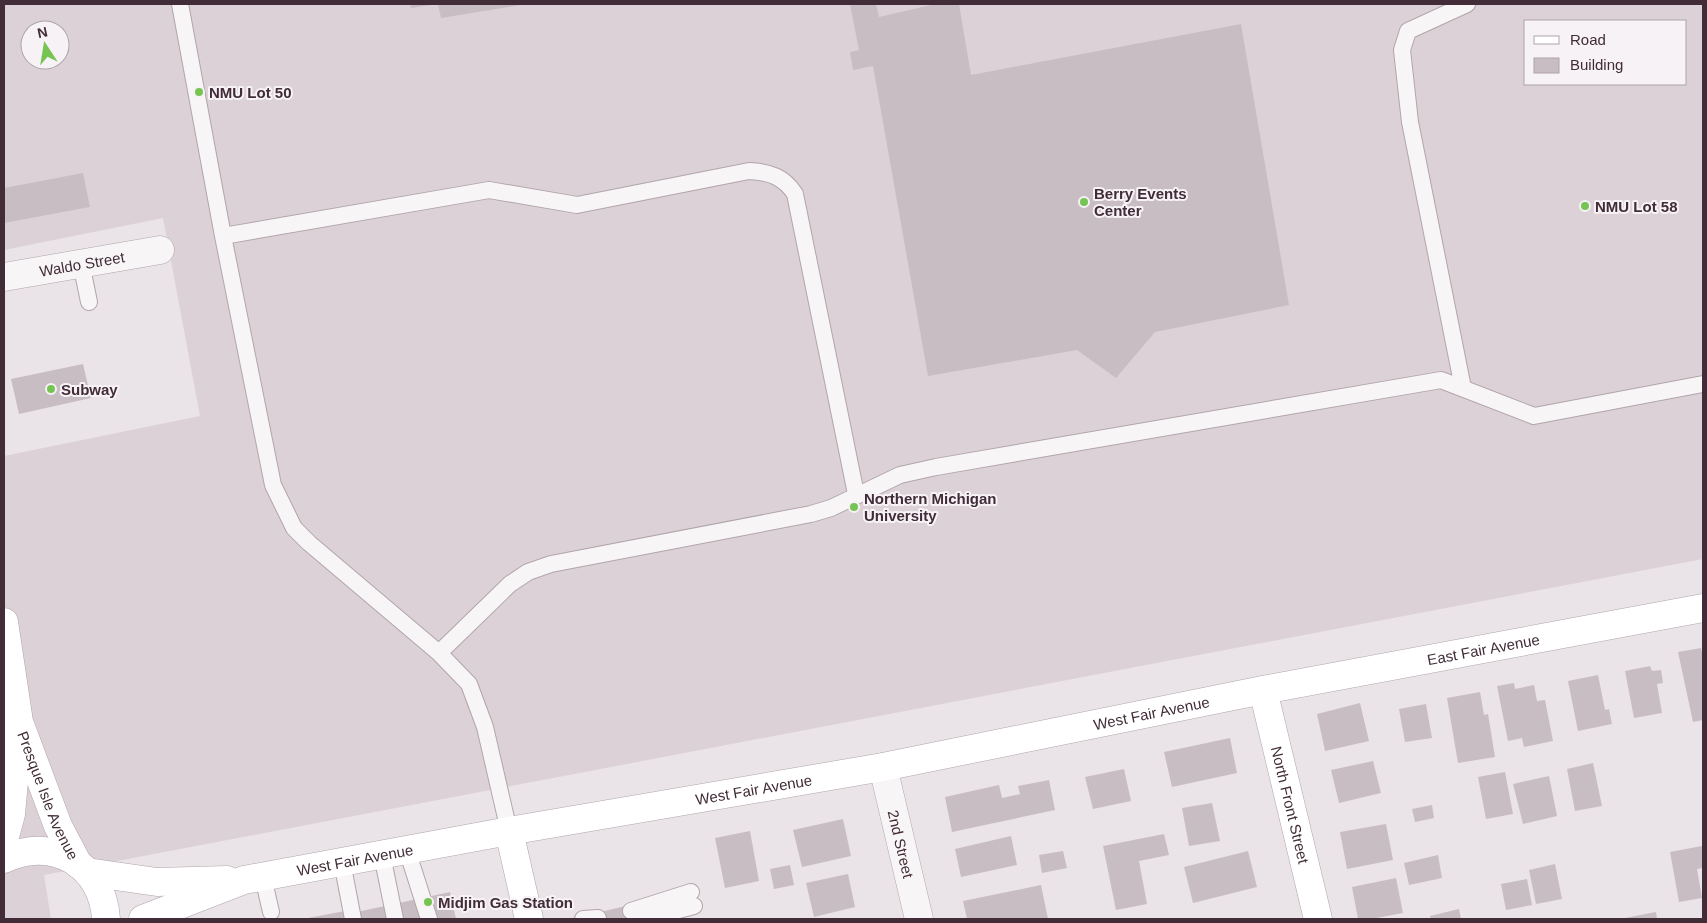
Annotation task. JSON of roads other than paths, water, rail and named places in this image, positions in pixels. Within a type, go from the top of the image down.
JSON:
[{"type":"street","name":"Waldo Street","points":[[4,277],[160,250]]},
{"type":"street","name":"East Fair Avenue","points":[[1263,690],[1703,608]]},
{"type":"street","name":"Presque Isle Avenue","points":[[4,622],[19,722],[58,826],[83,868],[101,893],[106,919]]},
{"type":"street","name":"West Fair Avenue","points":[[4,859],[30,850],[45,851],[59,854],[83,868],[157,882],[253,878],[509,831],[883,767],[1263,690]]},
{"type":"street","name":"North Front Street","points":[[1263,690],[1318,919]]},
{"type":"street","name":"Presque Isle Avenue","points":[[4,840],[11,814],[19,722]]},
{"type":"street","name":"2nd Street","points":[[883,767],[919,919]]},
{"type":"street","points":[[509,831],[529,919]]},
{"type":"street","name":"West Fair Avenue","points":[[143,919],[253,878]]},
{"type":"lane","points":[[180,4],[223,236],[273,484],[294,528],[309,543],[439,653],[469,684],[476,699],[509,831]]},
{"type":"lane","points":[[1463,388],[1410,122],[1402,50],[1408,31],[1467,4]]},
{"type":"lane","points":[[223,236],[489,190],[577,205],[749,171],[776,175],[788,183],[795,194],[856,494]]},
{"type":"lane","points":[[81,263],[89,302]]},
{"type":"lane","points":[[439,653],[510,584],[528,572],[551,564],[811,514],[831,508],[856,494],[900,475],[946,465],[1441,380],[1534,416],[1703,384]]},
{"type":"lane","points":[[395,852],[395,919]]},
{"type":"lane","points":[[395,852],[430,919]]},
{"type":"lane","points":[[342,862],[353,919]]},
{"type":"lane","points":[[253,878],[271,912]]},
{"type":"lane","points":[[638,915],[693,899]]},
{"type":"place","name":"NMU Lot 50","points":[[199,92]]},
{"type":"place","name":"Berry Events Center","points":[[1084,202]]},
{"type":"place","name":"NMU Lot 58","points":[[1585,206]]},
{"type":"place","name":"Subway","points":[[51,389]]},
{"type":"place","name":"Northern Michigan University","points":[[854,507]]},
{"type":"place","name":"Midjim Gas Station","points":[[428,902]]}]
